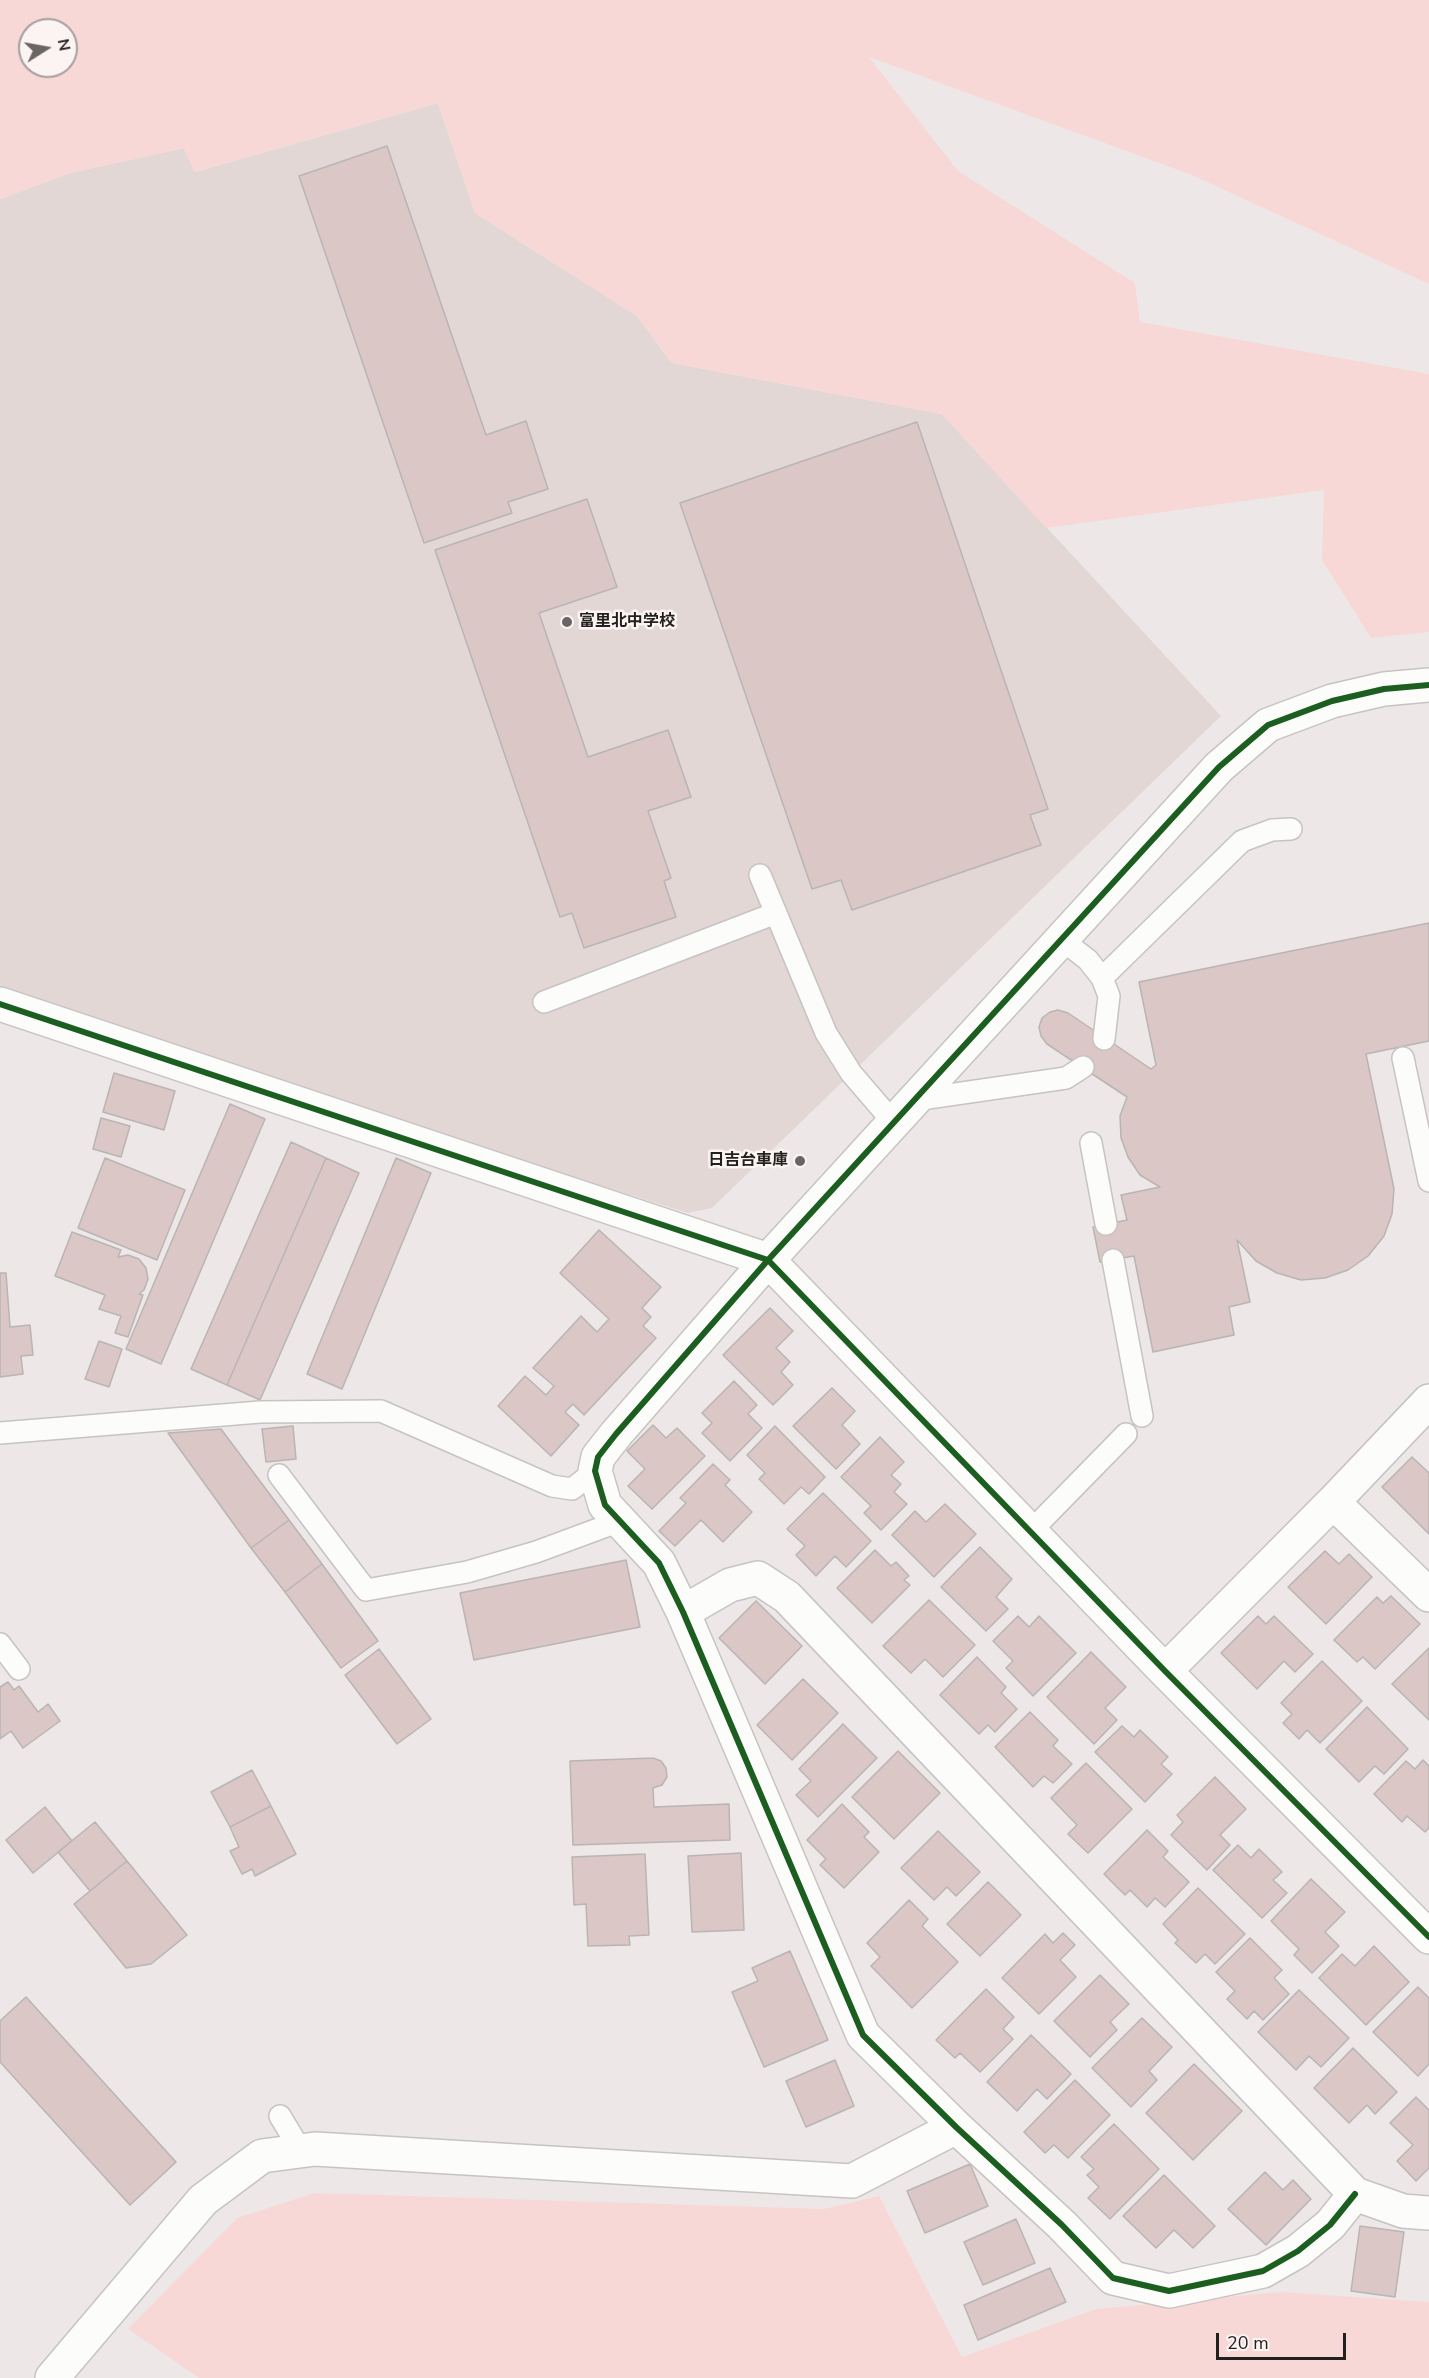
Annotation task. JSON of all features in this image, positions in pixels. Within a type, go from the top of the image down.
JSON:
[{"type":"street","points":[[1355,2194],[1330,2225],[1298,2251],[1263,2271],[1169,2291],[1113,2278],[1062,2225],[956,2127],[863,2035],[659,1563],[605,1505],[595,1471],[598,1457],[616,1434],[768,1260],[1219,767],[1268,725],[1332,700],[1384,689],[1429,685]]},
{"type":"street","points":[[0,1004],[768,1260],[1029,1532],[1429,1938]]},
{"type":"street","points":[[1165,1671],[1333,1502],[1429,1401]]},
{"type":"street","points":[[1333,1502],[1429,1595]]},
{"type":"street","points":[[682,1612],[730,1585],[758,1578],[787,1597],[1355,2194],[1403,2211],[1429,2213]]},
{"type":"street","points":[[52,2378],[203,2200],[262,2156],[327,2150],[852,2181],[956,2127]]},
{"type":"lane","points":[[1102,978],[1242,841],[1272,830],[1291,829]]},
{"type":"lane","points":[[760,875],[826,1033],[851,1073],[904,1111],[1066,1078],[1083,1067]]},
{"type":"lane","points":[[544,1002],[776,913]]},
{"type":"lane","points":[[1061,939],[1088,960],[1102,978],[1109,996],[1104,1039]]},
{"type":"lane","points":[[1403,1058],[1429,1181]]},
{"type":"lane","points":[[1091,1143],[1106,1224]]},
{"type":"lane","points":[[1113,1260],[1142,1416]]},
{"type":"lane","points":[[0,1433],[260,1412],[381,1412],[552,1486],[572,1490],[595,1471]]},
{"type":"lane","points":[[1029,1532],[1126,1434]]},
{"type":"lane","points":[[279,1475],[366,1590],[466,1572],[536,1552],[620,1521]]},
{"type":"lane","points":[[0,1644],[19,1669]]},
{"type":"lane","points":[[280,2116],[300,2151]]},
{"type":"shaded area","points":[[0,0],[1429,0],[1429,284],[1192,175],[869,57],[958,171],[1135,283],[1140,322],[1429,374],[1429,632],[1371,638],[1322,560],[1324,490],[1046,528],[942,414],[672,363],[637,316],[475,213],[438,103],[194,172],[184,148],[70,173],[0,199]]},
{"type":"shaded area","name":"富里北中学校","points":[[438,103],[475,213],[637,316],[672,363],[942,414],[1221,716],[712,1208],[688,1213],[0,997],[0,199],[70,173],[184,148],[195,172]]},
{"type":"shaded area","points":[[314,2193],[824,2209],[879,2196],[962,2357],[1096,2309],[1281,2292],[1429,2302],[1429,2378],[199,2378],[128,2329],[237,2218]]},
{"type":"building","points":[[387,146],[486,435],[526,421],[548,489],[508,502],[512,513],[424,543],[299,176]]},
{"type":"building","points":[[917,422],[1048,809],[1030,815],[1041,845],[852,910],[841,880],[812,889],[680,503]]},
{"type":"building","points":[[587,499],[617,587],[539,613],[588,757],[668,730],[691,797],[648,811],[671,878],[664,881],[676,917],[584,948],[572,913],[560,917],[435,550]]},
{"type":"building","points":[[1429,923],[1429,1041],[1366,1054],[1394,1189],[1392,1214],[1384,1236],[1368,1256],[1348,1270],[1325,1278],[1301,1280],[1277,1273],[1256,1261],[1237,1240],[1250,1302],[1229,1307],[1234,1335],[1153,1352],[1134,1256],[1100,1262],[1093,1227],[1127,1220],[1121,1195],[1160,1187],[1140,1175],[1128,1157],[1121,1138],[1120,1116],[1127,1097],[1047,1044],[1041,1036],[1039,1027],[1042,1018],[1058,1010],[1068,1013],[1151,1069],[1156,1065],[1139,982]]},
{"type":"building","points":[[114,1073],[175,1091],[164,1130],[103,1112]]},
{"type":"building","points":[[230,1104],[265,1119],[161,1364],[126,1349]]},
{"type":"building","points":[[101,1118],[130,1126],[121,1157],[93,1149]]},
{"type":"building","points":[[291,1142],[326,1158],[227,1385],[191,1369]]},
{"type":"building","points":[[105,1158],[185,1190],[157,1260],[78,1228]]},
{"type":"building","points":[[326,1158],[359,1173],[260,1400],[227,1385]]},
{"type":"building","points":[[396,1158],[431,1173],[342,1389],[307,1374]]},
{"type":"building","points":[[599,1230],[661,1287],[642,1308],[651,1317],[643,1326],[656,1338],[584,1415],[573,1404],[565,1412],[579,1425],[551,1456],[498,1406],[525,1376],[546,1395],[554,1386],[533,1368],[581,1316],[597,1332],[609,1319],[560,1273]]},
{"type":"building","points":[[72,1232],[121,1250],[118,1257],[128,1255],[139,1259],[146,1268],[148,1279],[144,1290],[139,1294],[143,1295],[128,1337],[115,1333],[121,1316],[99,1309],[105,1295],[55,1276]]},
{"type":"building","points":[[0,1273],[6,1273],[10,1327],[30,1325],[33,1355],[21,1356],[23,1374],[0,1377]]},
{"type":"building","points":[[770,1308],[793,1331],[776,1348],[790,1362],[781,1372],[793,1385],[773,1405],[723,1355]]},
{"type":"building","points":[[99,1341],[122,1349],[109,1387],[85,1379]]},
{"type":"building","points":[[734,1381],[757,1405],[748,1414],[762,1428],[730,1461],[702,1433],[712,1423],[702,1413]]},
{"type":"building","points":[[832,1388],[855,1411],[842,1425],[860,1444],[836,1469],[793,1426]]},
{"type":"building","points":[[653,1425],[666,1438],[677,1428],[705,1456],[652,1509],[628,1486],[645,1469],[627,1451]]},
{"type":"building","points":[[293,1426],[296,1459],[266,1462],[262,1429]]},
{"type":"building","points":[[775,1426],[825,1477],[809,1494],[801,1487],[784,1504],[759,1479],[765,1473],[747,1455]]},
{"type":"building","points":[[221,1429],[289,1520],[251,1548],[168,1433]]},
{"type":"building","points":[[880,1437],[904,1462],[891,1475],[901,1484],[894,1492],[907,1504],[881,1530],[864,1513],[871,1506],[841,1477]]},
{"type":"building","points":[[1412,1457],[1429,1473],[1429,1534],[1382,1487]]},
{"type":"building","points":[[713,1464],[730,1480],[725,1485],[752,1512],[723,1542],[701,1520],[675,1546],[659,1531],[686,1503],[680,1498]]},
{"type":"building","points":[[823,1493],[871,1541],[846,1567],[835,1556],[816,1576],[796,1555],[805,1546],[787,1529]]},
{"type":"building","points":[[945,1504],[976,1534],[934,1577],[892,1535],[915,1511],[926,1522]]},
{"type":"building","points":[[289,1520],[322,1564],[285,1592],[251,1548]]},
{"type":"building","points":[[980,1547],[1012,1579],[996,1597],[1008,1609],[986,1631],[941,1587]]},
{"type":"building","points":[[875,1550],[891,1566],[896,1562],[909,1576],[904,1580],[910,1585],[872,1623],[837,1588]]},
{"type":"building","points":[[1325,1551],[1339,1564],[1349,1554],[1372,1577],[1326,1624],[1288,1587]]},
{"type":"building","points":[[626,1560],[640,1627],[474,1660],[460,1593]]},
{"type":"building","points":[[322,1564],[378,1641],[341,1668],[285,1592]]},
{"type":"building","points":[[1391,1596],[1420,1624],[1375,1669],[1363,1657],[1357,1662],[1334,1640],[1377,1597],[1383,1603]]},
{"type":"building","points":[[929,1600],[975,1645],[943,1677],[925,1659],[911,1673],[883,1646]]},
{"type":"building","points":[[756,1601],[802,1646],[765,1684],[719,1638]]},
{"type":"building","points":[[1018,1616],[1029,1627],[1039,1616],[1076,1653],[1033,1696],[1006,1668],[1013,1661],[993,1641]]},
{"type":"building","points":[[1258,1616],[1266,1624],[1274,1616],[1313,1654],[1295,1672],[1284,1661],[1257,1689],[1221,1653]]},
{"type":"building","points":[[1429,1648],[1429,1720],[1392,1684]]},
{"type":"building","points":[[379,1649],[431,1719],[397,1744],[345,1675]]},
{"type":"building","points":[[1091,1652],[1126,1687],[1105,1708],[1117,1720],[1094,1744],[1047,1697]]},
{"type":"building","points":[[977,1657],[1006,1687],[1001,1693],[1017,1709],[995,1732],[988,1725],[979,1734],[940,1695]]},
{"type":"building","points":[[1322,1661],[1362,1701],[1320,1743],[1307,1730],[1299,1739],[1283,1723],[1292,1714],[1281,1703]]},
{"type":"building","points":[[803,1679],[838,1713],[792,1760],[757,1725]]},
{"type":"building","points":[[8,1682],[14,1690],[19,1686],[38,1712],[48,1704],[60,1721],[23,1748],[11,1731],[0,1739],[0,1687]]},
{"type":"building","points":[[1367,1707],[1408,1749],[1384,1774],[1375,1766],[1359,1782],[1326,1749]]},
{"type":"building","points":[[1030,1712],[1058,1740],[1053,1746],[1072,1764],[1053,1783],[1044,1776],[1033,1787],[995,1747]]},
{"type":"building","points":[[843,1724],[877,1758],[818,1817],[796,1795],[811,1781],[799,1769]]},
{"type":"building","points":[[1122,1726],[1134,1737],[1140,1730],[1168,1757],[1161,1764],[1172,1774],[1145,1802],[1095,1752]]},
{"type":"building","points":[[898,1751],[940,1793],[894,1839],[852,1797]]},
{"type":"building","points":[[653,1758],[661,1761],[666,1768],[667,1777],[662,1785],[653,1788],[654,1807],[729,1804],[730,1840],[573,1845],[570,1761]]},
{"type":"building","points":[[1423,1760],[1429,1766],[1429,1828],[1425,1832],[1407,1816],[1402,1822],[1374,1794],[1406,1761],[1415,1769]]},
{"type":"building","points":[[1086,1763],[1132,1809],[1088,1853],[1068,1834],[1077,1825],[1051,1798]]},
{"type":"building","points":[[252,1770],[271,1806],[230,1827],[211,1792]]},
{"type":"building","points":[[1215,1777],[1246,1809],[1220,1835],[1230,1845],[1207,1870],[1171,1835],[1183,1822],[1177,1815]]},
{"type":"building","points":[[842,1804],[869,1832],[864,1837],[879,1852],[844,1888],[820,1865],[826,1859],[807,1840]]},
{"type":"building","points":[[271,1806],[296,1854],[255,1876],[252,1869],[242,1874],[230,1851],[239,1847],[230,1827]]},
{"type":"building","points":[[45,1807],[72,1841],[33,1873],[6,1840]]},
{"type":"building","points":[[95,1822],[127,1861],[90,1891],[58,1852]]},
{"type":"building","points":[[1147,1830],[1168,1851],[1163,1857],[1189,1882],[1165,1907],[1155,1898],[1147,1907],[1130,1890],[1125,1895],[1104,1874]]},
{"type":"building","points":[[938,1831],[980,1872],[956,1896],[947,1887],[934,1900],[901,1868]]},
{"type":"building","points":[[1238,1845],[1251,1858],[1259,1849],[1282,1872],[1273,1880],[1287,1893],[1262,1918],[1213,1870]]},
{"type":"building","points":[[741,1853],[744,1930],[692,1932],[688,1856]]},
{"type":"building","points":[[645,1854],[649,1935],[629,1936],[630,1945],[588,1946],[586,1904],[574,1905],[572,1857]]},
{"type":"building","points":[[127,1861],[187,1935],[151,1964],[126,1968],[74,1904]]},
{"type":"building","points":[[1311,1879],[1345,1912],[1325,1932],[1339,1946],[1312,1973],[1294,1955],[1299,1949],[1271,1921]]},
{"type":"building","points":[[988,1882],[1021,1915],[980,1956],[947,1924]]},
{"type":"building","points":[[1198,1888],[1245,1934],[1215,1964],[1205,1954],[1196,1963],[1175,1943],[1178,1940],[1163,1924]]},
{"type":"building","points":[[909,1900],[928,1919],[922,1926],[958,1962],[912,2008],[871,1966],[880,1957],[867,1943]]},
{"type":"building","points":[[1063,1933],[1075,1945],[1060,1960],[1076,1977],[1039,2014],[1002,1978],[1045,1934],[1053,1943]]},
{"type":"building","points":[[1250,1938],[1282,1970],[1274,1978],[1289,1994],[1263,2020],[1254,2011],[1247,2019],[1227,1999],[1235,1991],[1216,1972]]},
{"type":"building","points":[[1374,1946],[1409,1982],[1366,2025],[1319,1978],[1342,1954],[1355,1966]]},
{"type":"building","points":[[790,1951],[828,2040],[764,2067],[732,1992],[758,1981],[752,1968]]},
{"type":"building","points":[[1100,1975],[1129,2004],[1110,2022],[1117,2030],[1090,2057],[1054,2021]]},
{"type":"building","points":[[1418,1987],[1429,1998],[1429,2064],[1418,2076],[1373,2032]]},
{"type":"building","points":[[986,1989],[1014,2017],[1003,2029],[1013,2039],[980,2072],[960,2053],[955,2058],[936,2040]]},
{"type":"building","points":[[1299,1990],[1349,2038],[1321,2067],[1309,2056],[1296,2070],[1258,2032]]},
{"type":"building","points":[[26,1997],[176,2162],[130,2205],[0,2062],[0,2021]]},
{"type":"building","points":[[1142,2018],[1172,2047],[1149,2071],[1157,2080],[1131,2107],[1092,2068]]},
{"type":"building","points":[[1031,2035],[1071,2074],[1047,2099],[1037,2089],[1017,2111],[987,2082]]},
{"type":"building","points":[[1353,2048],[1397,2092],[1375,2114],[1367,2105],[1349,2123],[1314,2088]]},
{"type":"building","points":[[835,2060],[854,2106],[806,2127],[786,2081]]},
{"type":"building","points":[[1194,2064],[1242,2111],[1193,2160],[1146,2113]]},
{"type":"building","points":[[1075,2080],[1110,2115],[1068,2158],[1054,2145],[1045,2153],[1024,2132]]},
{"type":"building","points":[[1416,2097],[1429,2110],[1429,2168],[1416,2181],[1397,2161],[1413,2145],[1390,2123]]},
{"type":"building","points":[[1114,2124],[1159,2169],[1110,2219],[1088,2198],[1099,2187],[1087,2175],[1094,2169],[1081,2157]]},
{"type":"building","points":[[970,2164],[988,2206],[925,2233],[907,2191]]},
{"type":"building","points":[[1265,2172],[1283,2190],[1293,2180],[1311,2199],[1266,2245],[1228,2209]]},
{"type":"building","points":[[1164,2175],[1215,2226],[1193,2248],[1174,2230],[1156,2248],[1123,2216]]},
{"type":"building","points":[[1016,2219],[1035,2263],[983,2285],[964,2242]]},
{"type":"building","points":[[1360,2226],[1404,2232],[1395,2297],[1351,2291]]},
{"type":"building","points":[[1050,2268],[1066,2302],[978,2340],[964,2305]]},
{"type":"cycle path","points":[[1355,2194],[1330,2225],[1298,2251],[1263,2271],[1169,2291],[1113,2278],[1062,2225],[956,2127],[863,2035],[683,1612],[659,1563],[605,1505],[595,1471],[598,1457],[616,1434],[768,1260],[1219,767],[1268,725],[1332,701],[1384,689],[1429,685]]},
{"type":"cycle path","points":[[0,1004],[768,1260],[1165,1671],[1429,1937]]},
{"type":"place","name":"富里北中学校","points":[[567,622]]},
{"type":"place","name":"日吉台車庫","points":[[800,1161]]}]
